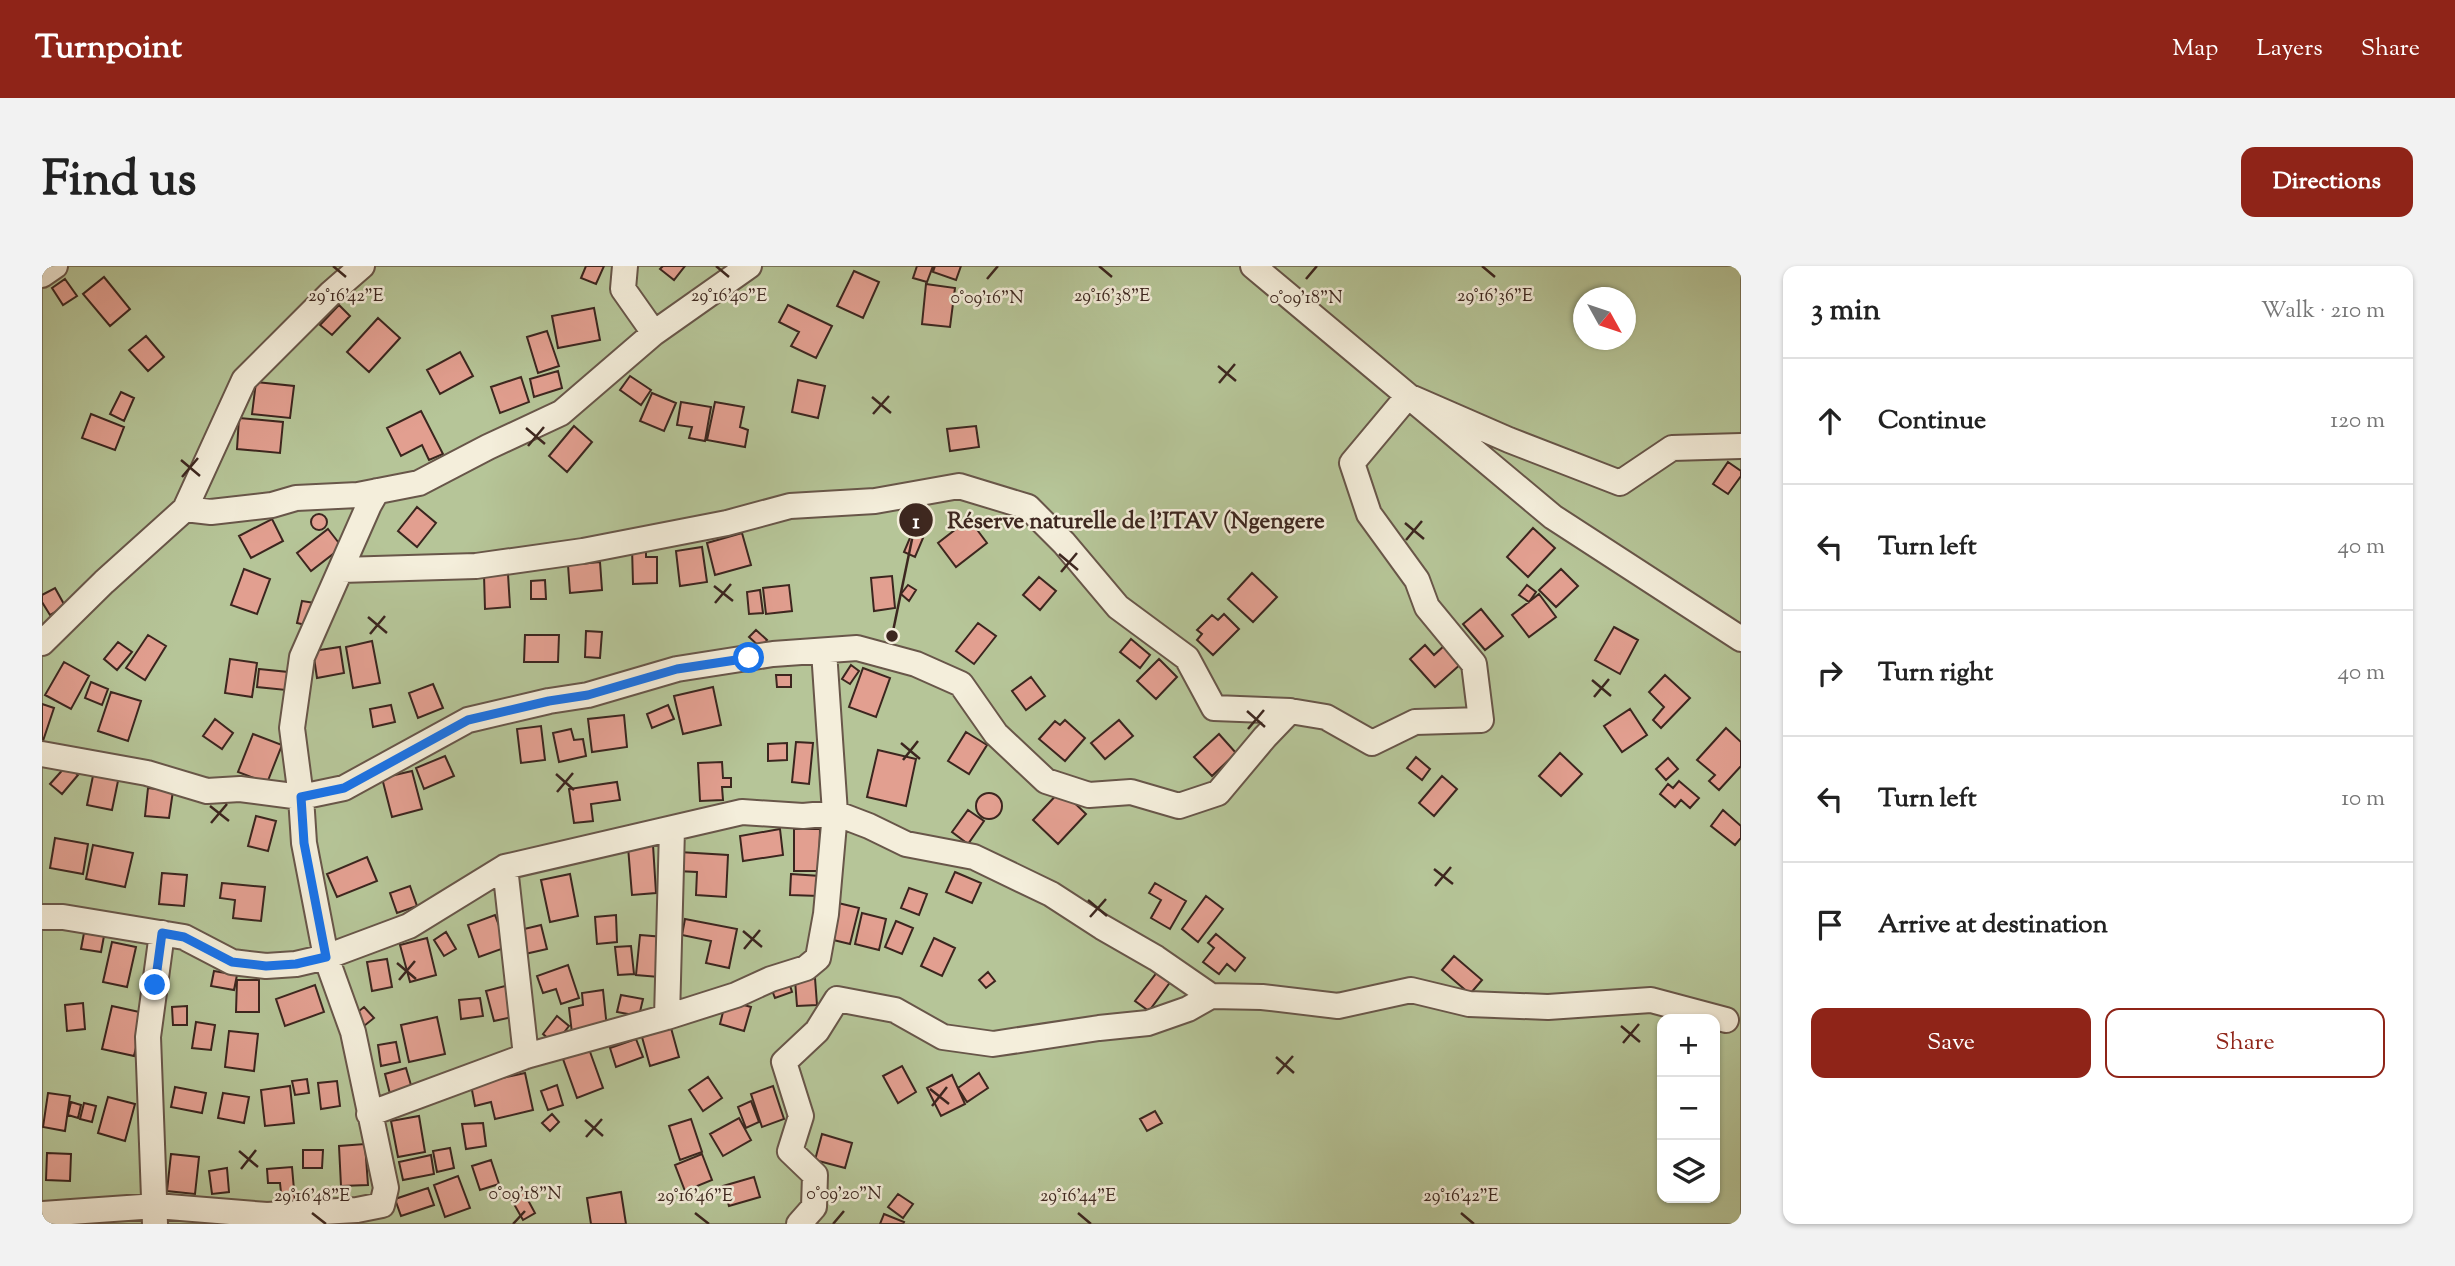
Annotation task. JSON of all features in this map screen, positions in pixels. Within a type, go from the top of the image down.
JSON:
[{"type":"street","points":[[42,275],[55,266]]},
{"type":"street","points":[[42,643],[184,509],[244,380],[362,266]]},
{"type":"street","points":[[625,266],[623,289],[654,333]]},
{"type":"street","points":[[184,509],[211,512],[272,505],[296,498],[358,495],[419,483],[561,413],[654,333],[749,266]]},
{"type":"street","points":[[1253,266],[1553,517],[1741,639]]},
{"type":"street","points":[[1408,396],[1509,440],[1620,483],[1672,449],[1741,446]]},
{"type":"street","points":[[341,570],[476,566],[583,551],[727,523],[790,506],[875,501],[959,486],[1028,507],[1118,607],[1187,658],[1214,708],[1290,711],[1326,717],[1372,743],[1415,722],[1481,720],[1474,664],[1427,607],[1417,580],[1370,514],[1352,463],[1408,396]]},
{"type":"street","points":[[42,1214],[267,1215],[358,1210],[382,1205],[386,1188],[353,1032],[326,957],[304,843],[292,728],[302,657],[377,491]]},
{"type":"street","points":[[42,754],[147,773],[207,791],[240,789],[301,797],[344,788],[468,720],[588,695],[677,669],[773,654],[857,648],[916,664],[961,684],[996,734],[1046,781],[1090,796],[1131,792],[1179,806],[1218,793],[1290,711]]},
{"type":"street","points":[[369,1114],[526,1056],[736,995],[771,979],[806,968],[818,957],[835,813],[824,651]]},
{"type":"street","points":[[42,918],[63,917],[184,937],[232,962],[266,966],[296,964],[326,957],[408,926],[505,867],[742,812],[803,816],[835,813],[906,844],[974,858],[1051,894],[1156,958],[1211,996]]},
{"type":"street","points":[[667,1017],[672,829]]},
{"type":"street","points":[[505,867],[526,1056]]},
{"type":"street","points":[[156,1215],[148,1037],[162,933]]},
{"type":"street","points":[[799,1224],[814,1207],[815,1175],[790,1151],[801,1116],[784,1062],[817,1031],[837,999],[895,1010],[943,1037],[993,1044],[1148,1023],[1188,1009],[1211,996],[1262,997],[1338,1006],[1411,990],[1469,1004],[1548,1007],[1651,1000],[1726,1020]]},
{"type":"green space","points":[[42,266],[1741,266],[1741,1224],[42,1224]]},
{"type":"building","points":[[586,266],[604,266],[596,284],[581,278]]},
{"type":"building","points":[[663,266],[685,266],[674,280],[660,269]]},
{"type":"building","points":[[917,266],[933,266],[927,282],[913,278]]},
{"type":"building","points":[[935,266],[961,266],[956,280],[933,272]]},
{"type":"building","points":[[854,271],[879,282],[863,318],[837,306]]},
{"type":"building","points":[[104,277],[130,309],[110,326],[83,294]]},
{"type":"building","points":[[65,279],[77,296],[63,305],[52,288]]},
{"type":"building","points":[[926,284],[955,288],[950,327],[922,324]]},
{"type":"building","points":[[339,305],[350,316],[332,335],[320,325]]},
{"type":"building","points":[[788,305],[832,326],[816,358],[791,346],[799,332],[779,322]]},
{"type":"building","points":[[594,308],[600,340],[558,348],[552,316]]},
{"type":"building","points":[[378,318],[400,338],[369,372],[347,352]]},
{"type":"building","points":[[547,331],[559,366],[538,373],[527,337]]},
{"type":"building","points":[[146,336],[164,357],[148,371],[129,350]]},
{"type":"building","points":[[460,352],[473,376],[440,394],[427,370]]},
{"type":"building","points":[[558,371],[562,388],[534,397],[530,379]]},
{"type":"building","points":[[630,376],[651,390],[641,405],[620,390]]},
{"type":"building","points":[[521,377],[529,402],[500,413],[491,387]]},
{"type":"building","points":[[798,380],[825,386],[818,418],[792,412]]},
{"type":"building","points":[[256,382],[294,386],[290,418],[252,414]]},
{"type":"building","points":[[121,392],[134,398],[124,421],[110,414]]},
{"type":"building","points":[[652,393],[676,403],[664,431],[640,421]]},
{"type":"building","points":[[681,402],[711,407],[705,441],[689,438],[692,427],[677,425]]},
{"type":"building","points":[[715,402],[744,407],[740,427],[748,430],[745,447],[707,440]]},
{"type":"building","points":[[421,411],[443,454],[429,460],[422,445],[401,456],[387,428]]},
{"type":"building","points":[[91,414],[124,427],[115,450],[82,438]]},
{"type":"building","points":[[239,418],[283,422],[280,453],[237,449]]},
{"type":"building","points":[[574,426],[592,442],[567,472],[549,456]]},
{"type":"building","points":[[976,426],[979,447],[950,451],[947,429]]},
{"type":"building","points":[[1728,462],[1741,471],[1741,476],[1728,494],[1713,484]]},
{"type":"building","points":[[417,507],[436,523],[417,547],[398,531]]},
{"type":"building","points":[[319,514],[325,516],[325,528],[319,530],[313,528],[311,522],[313,516]]},
{"type":"building","points":[[272,519],[283,541],[251,558],[239,536]]},
{"type":"building","points":[[969,519],[987,543],[956,567],[938,543]]},
{"type":"building","points":[[1533,528],[1555,548],[1528,577],[1507,557]]},
{"type":"building","points":[[328,529],[342,547],[311,571],[297,553]]},
{"type":"building","points":[[742,533],[751,565],[715,575],[707,543]]},
{"type":"building","points":[[912,533],[923,538],[915,557],[904,552]]},
{"type":"building","points":[[646,546],[646,557],[657,557],[657,583],[633,584],[632,547]]},
{"type":"building","points":[[702,547],[707,582],[680,586],[676,551]]},
{"type":"building","points":[[600,562],[602,590],[570,593],[568,565]]},
{"type":"building","points":[[244,569],[270,579],[257,614],[231,605]]},
{"type":"building","points":[[1561,569],[1578,586],[1556,607],[1539,590]]},
{"type":"building","points":[[1252,573],[1277,597],[1253,622],[1228,599]]},
{"type":"building","points":[[508,574],[510,607],[485,609],[484,575]]},
{"type":"building","points":[[892,576],[895,608],[874,611],[871,578]]},
{"type":"building","points":[[1039,577],[1056,591],[1040,610],[1023,595]]},
{"type":"building","points":[[545,580],[546,599],[531,599],[531,581]]},
{"type":"building","points":[[789,585],[792,611],[766,614],[763,588]]},
{"type":"building","points":[[908,585],[916,590],[909,601],[901,594]]},
{"type":"building","points":[[1527,585],[1536,592],[1529,602],[1519,595]]},
{"type":"building","points":[[55,588],[65,606],[50,615],[42,602],[42,595]]},
{"type":"building","points":[[760,590],[763,613],[749,614],[747,592]]},
{"type":"building","points":[[1539,594],[1556,617],[1529,637],[1512,615]]},
{"type":"building","points":[[302,601],[315,603],[310,626],[297,623]]},
{"type":"building","points":[[1481,609],[1503,636],[1485,650],[1463,624]]},
{"type":"building","points":[[1224,614],[1239,629],[1213,655],[1197,640],[1202,634],[1197,630],[1212,615],[1218,620]]},
{"type":"building","points":[[978,623],[996,636],[974,664],[956,651]]},
{"type":"building","points":[[1614,627],[1638,640],[1620,674],[1595,660]]},
{"type":"building","points":[[756,630],[767,640],[761,648],[749,637]]},
{"type":"building","points":[[586,631],[602,632],[600,658],[585,657]]},
{"type":"building","points":[[148,635],[166,646],[145,680],[126,668]]},
{"type":"building","points":[[525,635],[559,635],[558,662],[524,662]]},
{"type":"building","points":[[1131,639],[1150,655],[1140,668],[1120,652]]},
{"type":"building","points":[[372,641],[380,683],[353,688],[346,647]]},
{"type":"building","points":[[118,642],[132,652],[117,670],[104,659]]},
{"type":"building","points":[[1425,645],[1434,655],[1445,645],[1462,663],[1435,687],[1410,659]]},
{"type":"building","points":[[340,647],[344,673],[317,678],[313,651]]},
{"type":"building","points":[[230,659],[257,663],[252,697],[225,693]]},
{"type":"building","points":[[1159,659],[1177,677],[1156,699],[1137,681]]},
{"type":"building","points":[[64,662],[89,676],[71,709],[45,695]]},
{"type":"building","points":[[851,665],[859,671],[850,684],[842,679]]},
{"type":"building","points":[[863,668],[890,678],[876,717],[849,707]]},
{"type":"building","points":[[259,669],[288,672],[286,690],[257,687]]},
{"type":"building","points":[[776,675],[791,675],[791,687],[777,687]]},
{"type":"building","points":[[1665,675],[1690,698],[1661,728],[1653,720],[1664,707],[1649,692]]},
{"type":"building","points":[[1031,677],[1045,696],[1026,710],[1012,691]]},
{"type":"building","points":[[91,682],[108,689],[102,705],[85,698]]},
{"type":"building","points":[[433,684],[443,708],[418,718],[409,693]]},
{"type":"building","points":[[713,687],[721,725],[683,734],[674,696]]},
{"type":"building","points":[[111,692],[141,701],[128,741],[98,731]]},
{"type":"building","points":[[42,704],[54,708],[42,744]]},
{"type":"building","points":[[391,705],[395,722],[373,727],[370,709]]},
{"type":"building","points":[[668,705],[674,719],[652,728],[647,714]]},
{"type":"building","points":[[1630,709],[1647,735],[1622,752],[1604,726]]},
{"type":"building","points":[[624,715],[627,747],[592,752],[588,719]]},
{"type":"building","points":[[215,719],[233,733],[222,749],[203,736]]},
{"type":"building","points":[[1065,720],[1085,738],[1065,761],[1039,739],[1055,721],[1060,725]]},
{"type":"building","points":[[1119,720],[1133,736],[1105,759],[1091,743]]},
{"type":"building","points":[[541,726],[545,760],[521,763],[517,729]]},
{"type":"building","points":[[1726,728],[1741,742],[1741,766],[1719,790],[1709,781],[1715,775],[1697,760]]},
{"type":"building","points":[[571,729],[574,740],[583,739],[586,756],[559,762],[553,733]]},
{"type":"building","points":[[966,732],[987,745],[969,774],[948,761]]},
{"type":"building","points":[[253,734],[282,745],[267,783],[238,772]]},
{"type":"building","points":[[1219,734],[1236,753],[1212,776],[1194,757]]},
{"type":"building","points":[[796,742],[813,743],[809,784],[792,782]]},
{"type":"building","points":[[787,743],[787,760],[768,761],[768,744]]},
{"type":"building","points":[[878,750],[916,759],[906,806],[867,797]]},
{"type":"building","points":[[1560,753],[1582,774],[1561,796],[1539,776]]},
{"type":"building","points":[[445,756],[454,776],[424,789],[416,768]]},
{"type":"building","points":[[1416,757],[1430,769],[1422,780],[1407,768]]},
{"type":"building","points":[[1668,758],[1678,769],[1666,780],[1656,769]]},
{"type":"building","points":[[722,762],[723,778],[731,778],[731,787],[722,787],[723,800],[700,801],[698,763]]},
{"type":"building","points":[[67,765],[78,775],[62,794],[50,784]]},
{"type":"building","points":[[94,771],[119,776],[112,810],[87,805]]},
{"type":"building","points":[[412,771],[422,809],[392,817],[382,778]]},
{"type":"building","points":[[1442,776],[1457,789],[1434,816],[1419,803]]},
{"type":"building","points":[[1679,781],[1699,798],[1690,808],[1681,800],[1675,807],[1660,794],[1668,784],[1673,788]]},
{"type":"building","points":[[617,782],[620,800],[591,804],[593,821],[574,823],[569,789]]},
{"type":"building","points":[[148,788],[173,791],[169,818],[145,816]]},
{"type":"building","points":[[1061,790],[1086,814],[1058,844],[1033,820]]},
{"type":"building","points":[[989,793],[998,797],[1002,806],[998,815],[989,819],[980,815],[976,806],[980,797]]},
{"type":"building","points":[[968,810],[984,821],[968,844],[952,832]]},
{"type":"building","points":[[1723,810],[1741,826],[1741,838],[1735,845],[1711,826]]},
{"type":"building","points":[[256,816],[276,821],[268,851],[248,846]]},
{"type":"building","points":[[780,829],[783,855],[743,861],[740,836]]},
{"type":"building","points":[[794,829],[820,829],[819,871],[794,871]]},
{"type":"building","points":[[55,838],[88,844],[83,874],[50,868]]},
{"type":"building","points":[[93,845],[133,853],[125,887],[86,879]]},
{"type":"building","points":[[653,845],[656,893],[632,895],[628,847]]},
{"type":"building","points":[[679,852],[728,855],[726,897],[696,895],[697,872],[677,871]]},
{"type":"building","points":[[367,857],[377,881],[337,897],[327,874]]},
{"type":"building","points":[[955,872],[981,883],[972,903],[946,892]]},
{"type":"building","points":[[162,873],[187,875],[184,906],[159,904]]},
{"type":"building","points":[[570,874],[578,916],[550,922],[541,880]]},
{"type":"building","points":[[791,874],[820,876],[819,896],[790,895]]},
{"type":"building","points":[[222,883],[265,887],[261,921],[233,918],[235,900],[220,898]]},
{"type":"building","points":[[1155,883],[1186,901],[1170,929],[1151,918],[1161,900],[1149,893]]},
{"type":"building","points":[[410,886],[417,906],[397,913],[390,893]]},
{"type":"building","points":[[909,888],[927,894],[919,915],[901,908]]},
{"type":"building","points":[[1206,896],[1223,909],[1198,942],[1182,929]]},
{"type":"building","points":[[834,902],[859,908],[850,944],[825,938]]},
{"type":"building","points":[[862,913],[886,919],[879,950],[855,944]]},
{"type":"building","points":[[495,915],[507,947],[479,957],[468,925]]},
{"type":"building","points":[[616,915],[617,942],[597,944],[595,917]]},
{"type":"building","points":[[685,919],[737,929],[729,968],[706,963],[711,941],[682,935]]},
{"type":"building","points":[[896,921],[913,928],[902,954],[885,947]]},
{"type":"building","points":[[541,925],[547,949],[525,954],[520,930]]},
{"type":"building","points":[[446,932],[456,949],[444,956],[434,940]]},
{"type":"building","points":[[84,933],[104,936],[101,952],[81,949]]},
{"type":"building","points":[[1216,934],[1245,958],[1235,971],[1227,964],[1219,974],[1203,962],[1214,948],[1208,943]]},
{"type":"building","points":[[640,935],[664,937],[659,977],[636,975]]},
{"type":"building","points":[[427,938],[436,975],[410,982],[400,945]]},
{"type":"building","points":[[934,938],[955,948],[942,976],[921,966]]},
{"type":"building","points":[[112,942],[136,947],[127,987],[103,982]]},
{"type":"building","points":[[631,946],[634,974],[618,975],[615,947]]},
{"type":"building","points":[[1454,956],[1482,980],[1470,994],[1442,970]]},
{"type":"building","points":[[387,959],[392,987],[372,991],[367,962]]},
{"type":"building","points":[[568,965],[579,998],[561,1004],[556,989],[543,993],[537,976]]},
{"type":"building","points":[[214,971],[237,975],[234,990],[211,986]]},
{"type":"building","points":[[1158,971],[1171,981],[1149,1011],[1135,1001]]},
{"type":"building","points":[[988,972],[995,981],[986,988],[979,980]]},
{"type":"building","points":[[815,978],[817,1005],[797,1006],[795,980]]},
{"type":"building","points":[[788,979],[792,992],[775,998],[770,985]]},
{"type":"building","points":[[237,980],[259,980],[259,1012],[236,1012]]},
{"type":"building","points":[[513,984],[521,1015],[494,1021],[486,991]]},
{"type":"building","points":[[315,985],[324,1012],[285,1026],[276,999]]},
{"type":"building","points":[[603,990],[607,1028],[572,1033],[569,1008],[583,1005],[582,993]]},
{"type":"building","points":[[621,995],[643,999],[639,1016],[617,1012]]},
{"type":"building","points":[[480,998],[483,1016],[461,1019],[459,1000]]},
{"type":"building","points":[[726,1000],[751,1007],[744,1031],[720,1024]]},
{"type":"building","points":[[83,1003],[85,1029],[67,1031],[65,1005]]},
{"type":"building","points":[[112,1006],[144,1013],[134,1056],[102,1049]]},
{"type":"building","points":[[187,1006],[187,1025],[173,1025],[172,1007]]},
{"type":"building","points":[[364,1007],[374,1018],[364,1026],[354,1015]]},
{"type":"building","points":[[557,1016],[569,1026],[555,1044],[543,1034]]},
{"type":"building","points":[[437,1017],[445,1054],[409,1062],[401,1025]]},
{"type":"building","points":[[196,1022],[215,1025],[211,1050],[192,1048]]},
{"type":"building","points":[[671,1028],[679,1057],[650,1066],[642,1037]]},
{"type":"building","points":[[229,1031],[258,1034],[254,1071],[225,1067]]},
{"type":"building","points":[[636,1039],[643,1057],[616,1067],[610,1048]]},
{"type":"building","points":[[396,1042],[400,1062],[381,1066],[378,1045]]},
{"type":"building","points":[[589,1049],[603,1088],[577,1098],[563,1059]]},
{"type":"building","points":[[902,1066],[916,1092],[898,1103],[883,1076]]},
{"type":"building","points":[[406,1068],[413,1092],[391,1098],[385,1074]]},
{"type":"building","points":[[525,1073],[533,1110],[495,1119],[491,1102],[475,1106],[471,1085]]},
{"type":"building","points":[[979,1073],[988,1088],[967,1102],[958,1088]]},
{"type":"building","points":[[952,1075],[965,1104],[941,1116],[927,1088]]},
{"type":"building","points":[[708,1077],[722,1098],[703,1111],[689,1090]]},
{"type":"building","points":[[307,1079],[309,1093],[295,1095],[292,1081]]},
{"type":"building","points":[[337,1081],[340,1106],[321,1109],[318,1083]]},
{"type":"building","points":[[557,1085],[563,1105],[548,1110],[541,1091]]},
{"type":"building","points":[[290,1086],[294,1123],[265,1126],[261,1090]]},
{"type":"building","points":[[773,1086],[784,1119],[762,1127],[751,1094]]},
{"type":"building","points":[[175,1087],[206,1093],[202,1113],[171,1107]]},
{"type":"building","points":[[48,1093],[70,1096],[65,1131],[43,1127]]},
{"type":"building","points":[[223,1093],[249,1097],[244,1123],[218,1118]]},
{"type":"building","points":[[108,1097],[135,1104],[125,1141],[98,1133]]},
{"type":"building","points":[[751,1101],[759,1122],[746,1128],[738,1107]]},
{"type":"building","points":[[71,1102],[81,1105],[78,1118],[68,1115]]},
{"type":"building","points":[[84,1103],[96,1106],[92,1122],[80,1119]]},
{"type":"building","points":[[1155,1111],[1162,1123],[1147,1131],[1140,1119]]},
{"type":"building","points":[[552,1114],[559,1122],[550,1131],[542,1123]]},
{"type":"building","points":[[419,1116],[425,1152],[398,1157],[391,1121]]},
{"type":"building","points":[[739,1118],[751,1140],[723,1156],[710,1134]]},
{"type":"building","points":[[691,1119],[702,1152],[680,1160],[669,1126]]},
{"type":"building","points":[[483,1123],[486,1146],[466,1149],[462,1124]]},
{"type":"building","points":[[822,1134],[852,1143],[845,1168],[815,1160]]},
{"type":"building","points":[[365,1144],[368,1185],[341,1186],[339,1146]]},
{"type":"building","points":[[450,1148],[454,1168],[437,1172],[433,1151]]},
{"type":"building","points":[[303,1150],[323,1150],[322,1168],[303,1168]]},
{"type":"building","points":[[47,1153],[71,1154],[70,1181],[46,1180]]},
{"type":"building","points":[[171,1154],[199,1157],[195,1194],[167,1191]]},
{"type":"building","points":[[702,1154],[712,1180],[685,1191],[675,1165]]},
{"type":"building","points":[[431,1155],[434,1174],[403,1180],[399,1162]]},
{"type":"building","points":[[491,1160],[499,1184],[480,1190],[472,1166]]},
{"type":"building","points":[[292,1167],[295,1201],[282,1202],[280,1183],[268,1183],[267,1169]]},
{"type":"building","points":[[227,1168],[229,1192],[212,1194],[209,1171]]},
{"type":"building","points":[[458,1176],[470,1208],[445,1217],[434,1185]]},
{"type":"building","points":[[754,1177],[760,1197],[729,1206],[723,1186]]},
{"type":"building","points":[[428,1188],[434,1205],[401,1216],[395,1199]]},
{"type":"building","points":[[522,1189],[535,1213],[523,1220],[510,1197]]},
{"type":"building","points":[[621,1192],[626,1224],[591,1224],[587,1198]]},
{"type":"building","points":[[898,1194],[913,1204],[903,1218],[888,1207]]},
{"type":"building","points":[[884,1214],[904,1222],[880,1224]]},
{"type":"place","name":"Réserve naturelle de l'ITAV (Ngengere","points":[[892,636]]},
{"type":"route","points":[[155,985],[162,933],[184,937],[232,962],[266,966],[296,964],[326,957],[304,843],[301,797],[344,788],[468,720],[588,695],[677,669],[749,658]]}]
